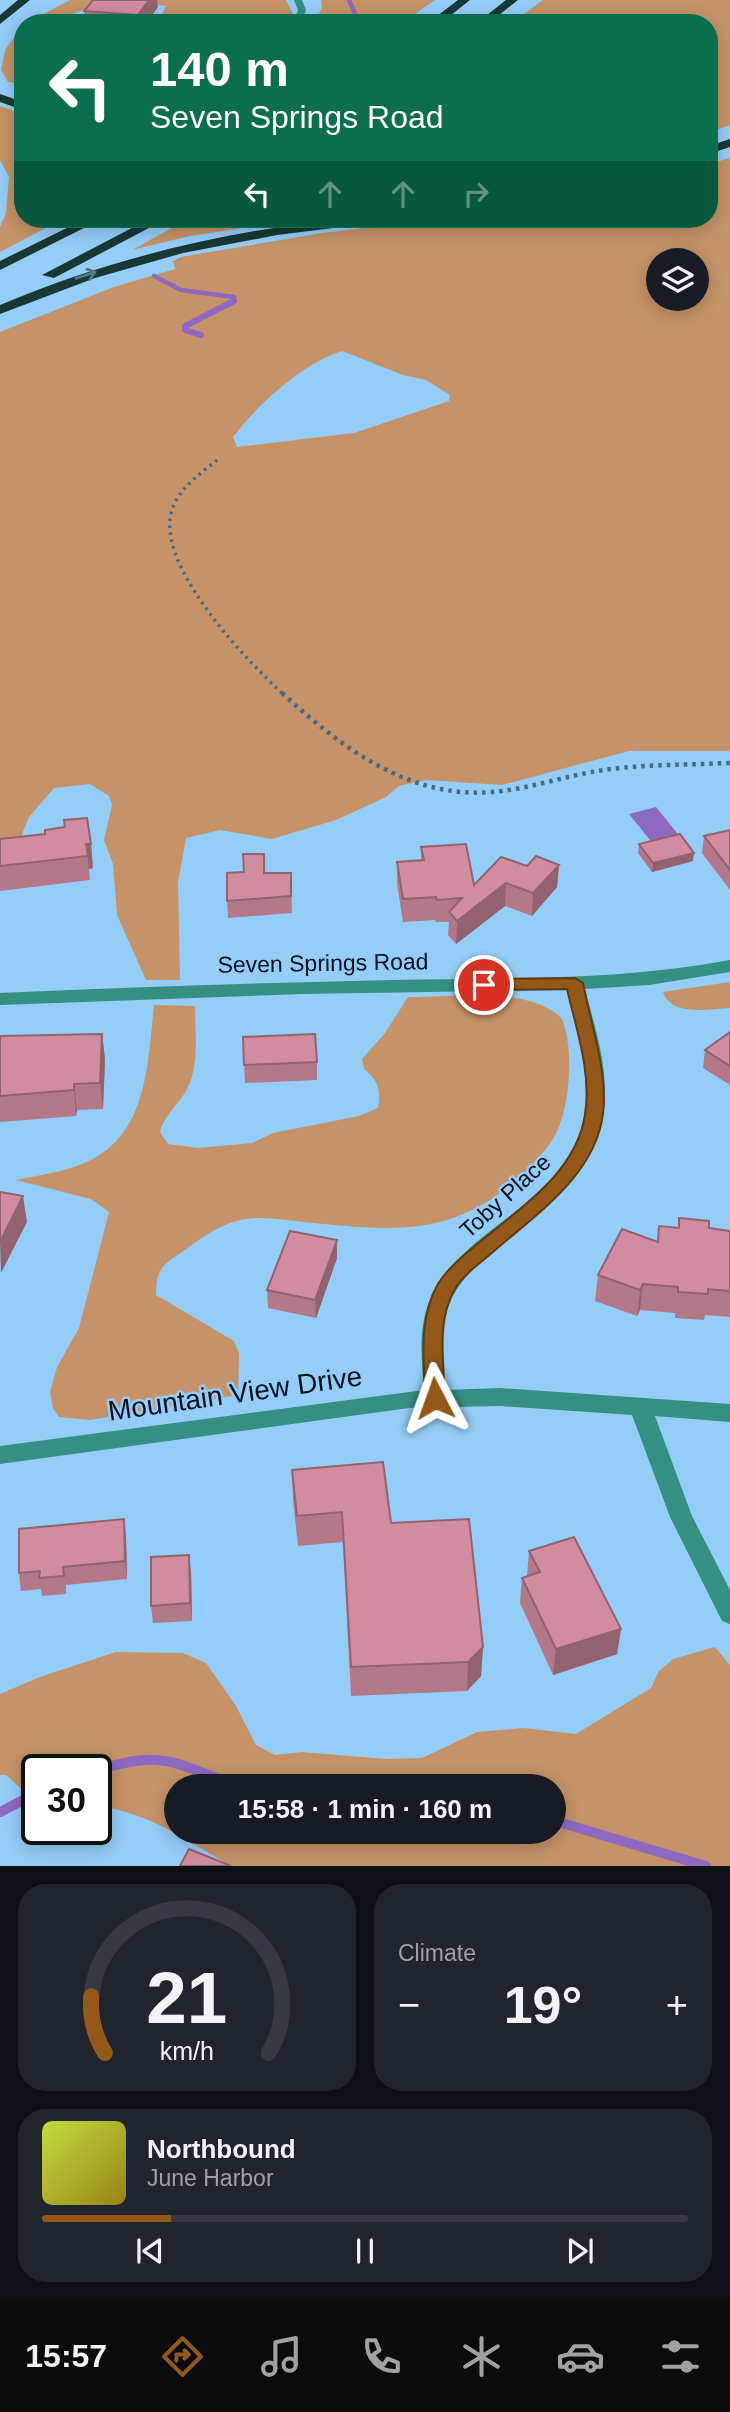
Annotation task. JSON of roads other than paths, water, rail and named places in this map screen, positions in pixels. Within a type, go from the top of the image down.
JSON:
[{"type":"highway","points":[[0,12],[14,0]]},
{"type":"highway","points":[[0,20],[25,0]]},
{"type":"highway","points":[[446,14],[465,0]]},
{"type":"highway","points":[[494,14],[513,0]]},
{"type":"highway","points":[[0,266],[77,228]]},
{"type":"highway","points":[[0,300],[141,228]]},
{"type":"highway","points":[[0,310],[74,279],[173,249],[290,228]]},
{"type":"street","name":"Seven Springs Road","points":[[0,999],[243,988],[575,983],[666,979],[730,967]]},
{"type":"street","name":"Toby Place","points":[[435,1398],[433,1325],[446,1286],[465,1265],[556,1188],[588,1139],[594,1113],[594,1074],[575,983]]},
{"type":"street","name":"Mountain View Drive","points":[[0,1455],[409,1399],[500,1397],[730,1413]]},
{"type":"street","points":[[640,1406],[681,1517],[730,1614]]},
{"type":"waterway","points":[[349,0],[355,14]]},
{"type":"waterway","points":[[154,276],[181,290],[234,297],[233,301]]},
{"type":"waterway","points":[[201,335],[185,330],[185,326],[233,301]]},
{"type":"waterway","points":[[112,1766],[146,1760],[164,1761],[206,1774]]},
{"type":"waterway","points":[[0,1812],[21,1801]]},
{"type":"waterway","points":[[566,1824],[706,1866]]}]
